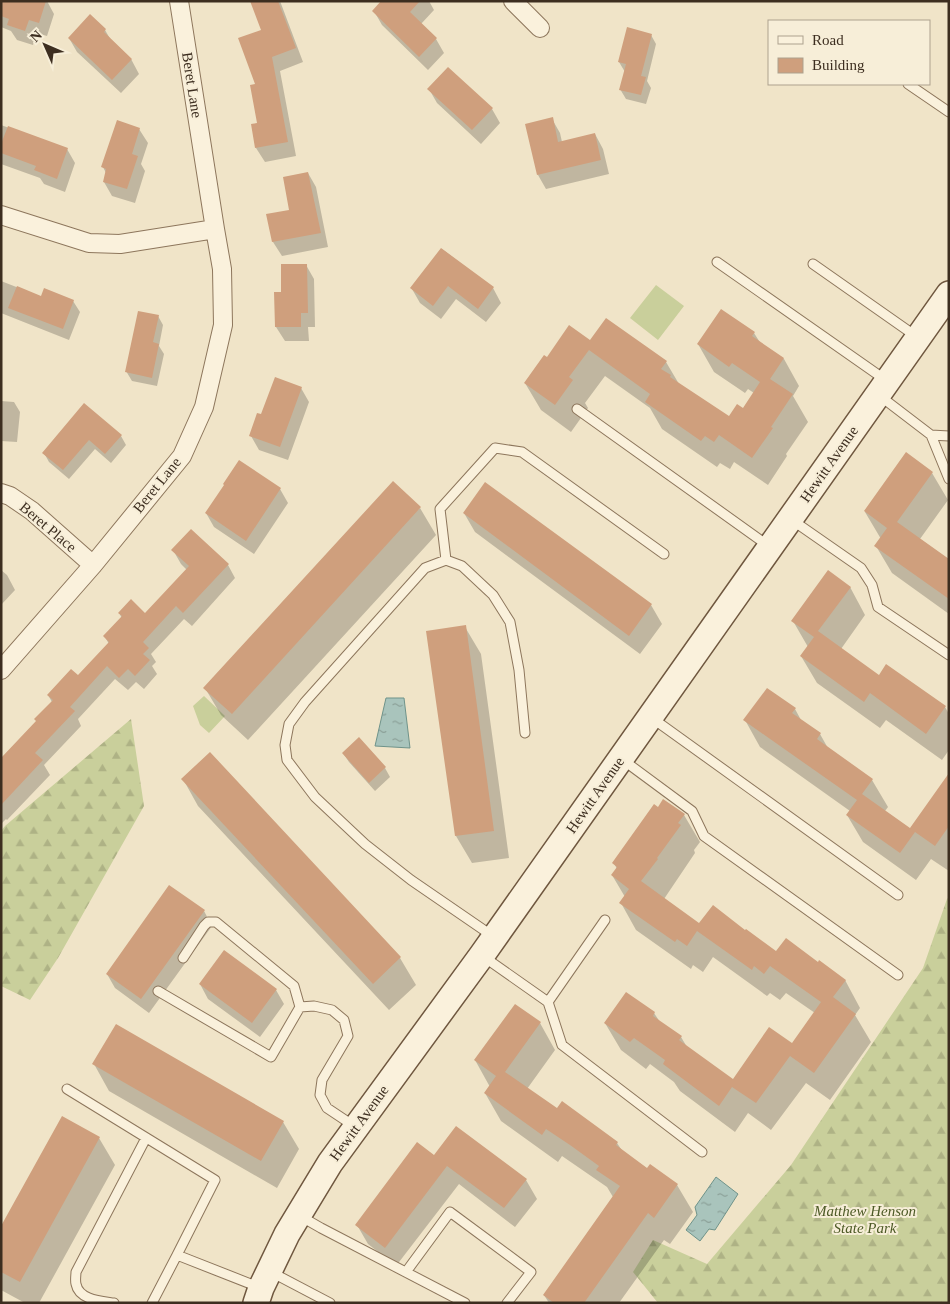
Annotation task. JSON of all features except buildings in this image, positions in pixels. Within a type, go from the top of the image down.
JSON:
[{"type":"street","name":"Beret Lane","points":[[1,670],[93,565],[182,456],[204,407],[223,324],[222,269],[179,1]]},
{"type":"street","points":[[514,1],[540,28]]},
{"type":"street","points":[[1,215],[89,242],[120,244],[215,229]]},
{"type":"street","name":"Hewitt Avenue","points":[[262,1287],[287,1234],[330,1163],[488,946],[949,294]]},
{"type":"street","name":"Beret Place","points":[[1,493],[10,496],[32,511],[93,565]]},
{"type":"lane","points":[[909,85],[949,112]]},
{"type":"lane","points":[[717,262],[883,388],[931,435],[949,479]]},
{"type":"lane","points":[[812,264],[918,338]]},
{"type":"lane","points":[[577,409],[770,547]]},
{"type":"lane","points":[[931,435],[949,436]]},
{"type":"lane","points":[[446,560],[440,509],[495,448],[522,452],[664,554]]},
{"type":"lane","points":[[790,519],[861,568],[872,585],[878,606],[949,655]]},
{"type":"lane","points":[[525,733],[519,670],[510,622],[493,595],[462,566],[446,560],[426,568],[305,702],[289,724],[285,745],[287,760],[315,797],[365,844],[411,880],[488,946],[548,1002],[562,1045],[702,1152]]},
{"type":"lane","points":[[650,717],[898,895]]},
{"type":"lane","points":[[621,758],[692,812],[704,836],[898,976]]},
{"type":"lane","points":[[548,1002],[605,920]]},
{"type":"lane","points":[[158,991],[271,1057],[300,1007],[294,986],[216,922],[208,922],[204,926],[183,958]]},
{"type":"lane","points":[[300,1007],[314,1006],[332,1010],[344,1020],[348,1036],[322,1080],[320,1096],[327,1108],[355,1128]]},
{"type":"lane","points":[[67,1089],[215,1180],[152,1303]]},
{"type":"lane","points":[[114,1303],[93,1300],[81,1293],[76,1285],[76,1272],[146,1138]]},
{"type":"lane","points":[[406,1272],[450,1212],[530,1272],[507,1303]]},
{"type":"lane","points":[[298,1214],[321,1228],[465,1303]]},
{"type":"lane","points":[[177,1255],[262,1287],[330,1303]]},
{"type":"green space","points":[[656,285],[684,306],[658,340],[630,318]]},
{"type":"green space","points":[[204,696],[225,716],[209,733],[200,725],[193,706]]},
{"type":"green space","points":[[131,719],[144,806],[58,958],[30,1000],[1,986],[1,831]]},
{"type":"green space","name":"Matthew Henson State Park","points":[[949,897],[949,1303],[658,1303],[633,1272],[653,1240],[707,1264],[791,1165],[923,968]]},
{"type":"water","points":[[386,698],[404,698],[410,748],[375,746]]},
{"type":"water","points":[[716,1177],[738,1194],[715,1230],[709,1229],[700,1241],[686,1230],[697,1215],[695,1207]]}]
